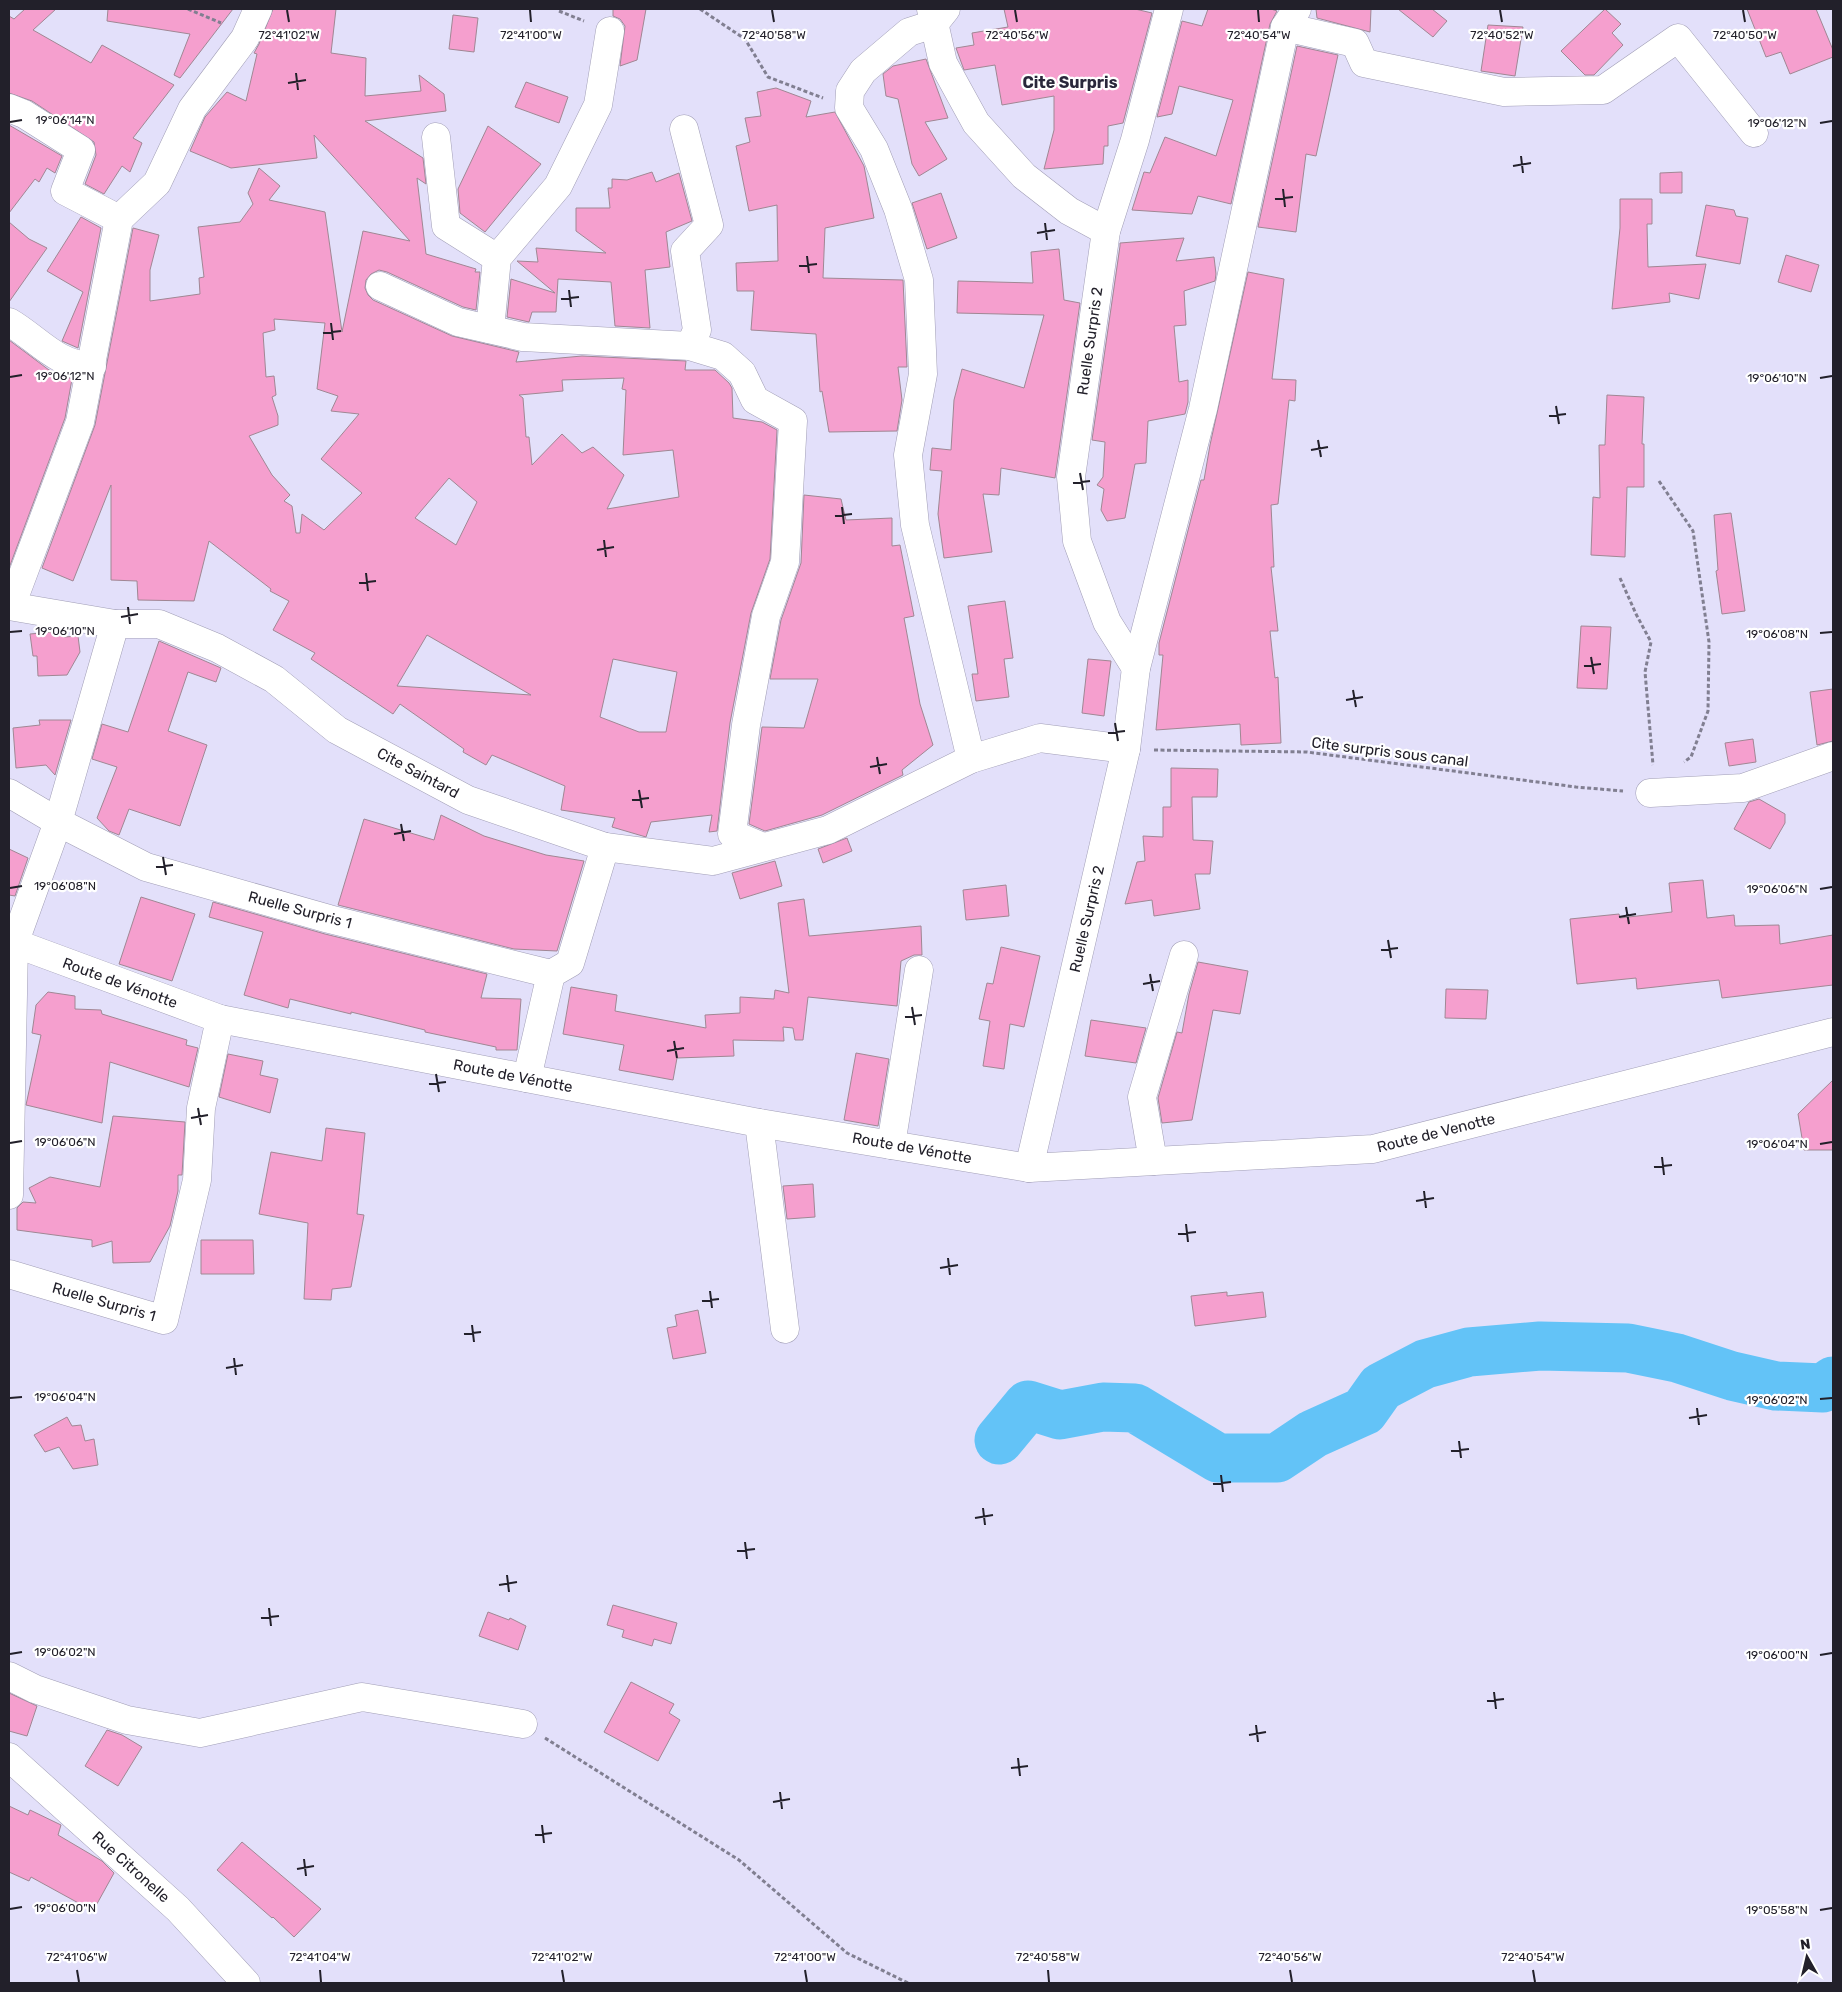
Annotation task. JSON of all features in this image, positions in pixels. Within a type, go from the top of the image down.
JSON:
[{"type":"street","points":[[10,606],[80,422],[119,219],[157,183],[192,109],[247,35],[258,9]]},
{"type":"street","name":"Ruelle Surpris 2","points":[[1136,668],[1107,622],[1077,540],[1071,477],[1106,231],[1135,140],[1169,9]]},
{"type":"street","points":[[971,759],[915,525],[908,455],[923,374],[919,280],[891,192],[874,149],[849,108],[850,91],[863,71],[909,32],[937,14],[943,63],[976,123],[1024,176],[1069,211],[1106,231]]},
{"type":"street","points":[[1291,18],[1355,43],[1364,63],[1504,92],[1603,90],[1678,38],[1754,133]]},
{"type":"street","name":"Ruelle Surpris 2","points":[[1029,1168],[1126,749],[1136,668],[1203,409],[1291,18]]},
{"type":"street","points":[[490,329],[497,258],[558,186],[598,105],[610,31]]},
{"type":"street","points":[[9,108],[24,114],[81,150],[65,191],[119,219]]},
{"type":"street","points":[[684,129],[709,225],[684,251],[697,330],[690,346]]},
{"type":"street","points":[[436,137],[446,226],[497,258]]},
{"type":"street","points":[[380,286],[458,322],[523,337],[690,346],[723,356],[742,373],[754,400],[793,421],[785,562],[766,616],[746,725],[732,834],[763,847]]},
{"type":"street","points":[[9,322],[55,356],[80,366],[92,366]]},
{"type":"street","name":"Cite Saintard","points":[[10,606],[115,624],[159,624],[217,648],[274,679],[337,730],[468,800],[605,847],[714,861],[828,830],[971,759],[1040,738],[1126,749]]},
{"type":"street","points":[[9,1195],[12,943],[58,822],[115,624]]},
{"type":"street","points":[[1650,793],[1743,788],[1833,756]]},
{"type":"street","name":"Ruelle Surpris 1","points":[[9,793],[58,822],[146,867],[329,919],[551,974]]},
{"type":"street","points":[[527,1078],[551,974],[570,963],[605,847]]},
{"type":"street","name":"Route de Vénotte","points":[[12,943],[220,1020],[759,1123],[1029,1168]]},
{"type":"street","points":[[1153,1161],[1142,1097],[1184,955]]},
{"type":"street","points":[[892,1145],[919,970]]},
{"type":"street","name":"Ruelle Surpris 1","points":[[9,1274],[164,1320],[197,1180],[201,1108],[220,1020]]},
{"type":"street","name":"Route de Venotte","points":[[1029,1168],[1373,1149],[1833,1032]]},
{"type":"street","points":[[759,1123],[786,1329]]},
{"type":"street","points":[[9,1676],[35,1689],[127,1720],[200,1733],[362,1697],[523,1724]]},
{"type":"street","name":"Rue Citronelle","points":[[9,1757],[178,1909],[246,1983]]},
{"type":"path","points":[[188,9],[247,35]]},
{"type":"path","points":[[700,9],[745,40],[768,77],[849,108]]},
{"type":"path","points":[[1650,793],[1691,757],[1708,711],[1709,642],[1693,531],[1659,481]]},
{"type":"path","points":[[1620,578],[1651,642],[1645,672],[1653,770],[1650,793]]},
{"type":"path","name":"Cite surpris sous canal","points":[[1126,749],[1307,752],[1566,786],[1650,793]]},
{"type":"path","points":[[523,1724],[739,1860],[847,1953],[908,1983]]},
{"type":"building","points":[[25,9],[56,9],[33,30],[91,63],[102,45],[174,85],[133,138],[142,143],[130,172],[122,166],[104,194],[85,184],[96,155],[94,142],[32,101],[9,93],[9,16],[14,19]]},
{"type":"building","points":[[108,9],[233,9],[180,78],[174,75],[190,34],[107,21]]},
{"type":"building","points":[[273,9],[336,9],[331,53],[366,58],[365,96],[421,91],[419,75],[444,94],[446,111],[365,121],[423,158],[426,184],[417,178],[426,254],[476,269],[475,272],[480,272],[476,310],[463,307],[379,270],[371,274],[366,280],[365,288],[373,300],[452,336],[519,352],[516,362],[582,356],[686,361],[685,370],[715,370],[732,388],[733,418],[762,422],[777,430],[770,559],[751,613],[730,723],[717,831],[709,832],[712,815],[651,822],[646,837],[612,827],[615,818],[561,810],[565,786],[492,755],[486,765],[463,752],[464,749],[400,704],[393,714],[311,659],[315,653],[273,630],[289,601],[270,591],[271,589],[209,541],[194,601],[138,600],[137,581],[111,580],[111,485],[73,581],[42,568],[95,425],[133,228],[159,235],[150,270],[150,301],[200,294],[199,278],[204,277],[198,227],[240,222],[253,204],[248,193],[259,168],[280,186],[269,200],[325,212],[342,332],[363,231],[410,241],[314,135],[317,158],[231,168],[190,151],[205,117],[227,92],[246,101],[257,54],[254,53]],"holes":[[[274,319],[325,323],[317,389],[338,396],[331,411],[359,414],[321,459],[362,493],[324,530],[302,514],[300,533],[296,533],[292,506],[284,501],[290,495],[272,475],[249,436],[278,425],[278,416],[272,397],[276,395],[274,376],[266,377],[263,333],[275,330]],[[624,378],[622,389],[626,390],[623,455],[673,450],[679,497],[607,509],[624,475],[593,447],[582,453],[562,434],[532,465],[529,437],[526,437],[523,398],[519,395],[563,391],[562,380]],[[449,478],[477,502],[456,545],[415,518]],[[427,635],[531,695],[397,686]],[[613,659],[677,672],[666,732],[639,732],[600,717]]]},
{"type":"building","points":[[613,9],[646,9],[637,60],[620,66],[625,26],[620,19],[613,16]]},
{"type":"building","points":[[1004,9],[1135,9],[1152,13],[1123,123],[1108,126],[1108,146],[1104,146],[1103,164],[1044,169],[1054,130],[1054,96],[1002,105],[995,65],[964,70],[956,48],[974,45],[972,33],[1008,27]]},
{"type":"building","points":[[1208,9],[1271,9],[1277,11],[1270,24],[1231,204],[1198,196],[1192,214],[1132,210],[1144,172],[1150,173],[1165,137],[1216,156],[1233,100],[1179,86],[1172,114],[1157,117],[1182,21],[1202,26]]},
{"type":"building","points":[[1316,9],[1371,9],[1370,32],[1317,18]]},
{"type":"building","points":[[1398,9],[1432,9],[1447,21],[1433,37]]},
{"type":"building","points":[[1605,9],[1621,24],[1612,33],[1623,45],[1594,75],[1585,75],[1561,51]]},
{"type":"building","points":[[1747,9],[1816,9],[1833,50],[1833,57],[1790,74],[1781,52],[1766,57]]},
{"type":"building","points":[[453,15],[478,18],[474,52],[449,49]]},
{"type":"building","points":[[1488,25],[1523,27],[1515,76],[1481,71]]},
{"type":"building","points":[[1297,46],[1338,55],[1316,156],[1306,154],[1296,232],[1258,227]]},
{"type":"building","points":[[926,59],[948,118],[925,122],[947,159],[919,176],[912,164],[898,99],[886,96],[883,74],[893,66]]},
{"type":"building","points":[[526,82],[568,97],[559,123],[515,107]]},
{"type":"building","points":[[776,88],[811,101],[806,117],[835,112],[864,166],[874,218],[825,228],[823,278],[903,280],[907,367],[898,367],[902,400],[897,431],[829,432],[822,391],[820,392],[816,334],[751,330],[754,291],[737,291],[736,263],[778,261],[777,205],[749,211],[736,146],[750,142],[745,118],[761,116],[757,92]]},
{"type":"building","points":[[9,125],[62,156],[55,173],[47,168],[39,182],[35,179],[9,213]]},
{"type":"building","points":[[488,126],[541,164],[485,232],[460,213],[458,189]]},
{"type":"building","points":[[652,172],[656,182],[679,173],[692,221],[666,232],[670,267],[645,270],[650,328],[615,326],[611,282],[558,279],[556,312],[532,312],[529,322],[507,317],[511,279],[555,293],[517,261],[538,262],[536,248],[606,253],[576,231],[576,208],[610,208],[608,188],[612,188],[612,179],[627,180]]},
{"type":"building","points":[[1682,172],[1682,193],[1660,193],[1660,173]]},
{"type":"building","points":[[941,193],[957,238],[927,249],[912,203]]},
{"type":"building","points":[[1620,199],[1652,199],[1652,224],[1647,224],[1648,267],[1706,264],[1699,299],[1669,293],[1670,302],[1612,309],[1620,228]]},
{"type":"building","points":[[1706,205],[1734,210],[1736,216],[1748,218],[1740,264],[1696,256]]},
{"type":"building","points":[[81,217],[101,228],[78,348],[62,341],[83,292],[47,271]]},
{"type":"building","points":[[9,222],[29,239],[47,248],[9,302]]},
{"type":"building","points":[[1184,238],[1176,261],[1214,257],[1216,274],[1215,281],[1184,291],[1186,325],[1174,326],[1179,382],[1188,380],[1188,402],[1185,414],[1148,421],[1146,463],[1135,464],[1125,518],[1107,521],[1101,510],[1104,489],[1097,485],[1103,477],[1105,442],[1092,440],[1120,243]]},
{"type":"building","points":[[1059,249],[1064,300],[1080,303],[1055,478],[1001,468],[999,495],[983,494],[992,552],[944,558],[938,514],[942,471],[930,470],[932,448],[951,450],[954,400],[962,369],[1024,388],[1044,315],[957,313],[958,281],[1033,283],[1031,252]]},
{"type":"building","points":[[1786,255],[1819,265],[1811,292],[1778,282]]},
{"type":"building","points":[[1248,272],[1284,279],[1272,379],[1296,380],[1295,401],[1289,400],[1278,504],[1271,505],[1274,567],[1271,567],[1278,631],[1270,631],[1275,678],[1278,677],[1281,743],[1241,745],[1240,724],[1156,730],[1163,655],[1159,655],[1159,643],[1201,480],[1204,480]]},
{"type":"building","points":[[9,340],[49,370],[72,379],[65,418],[9,568]]},
{"type":"building","points":[[1607,395],[1644,397],[1642,444],[1644,444],[1644,487],[1627,487],[1625,557],[1591,555],[1593,497],[1600,498],[1599,445],[1605,445]]},
{"type":"building","points":[[804,495],[841,499],[846,520],[892,518],[892,546],[900,545],[914,616],[904,618],[920,704],[933,745],[902,770],[903,775],[822,815],[765,831],[749,824],[762,727],[804,728],[818,679],[770,679],[781,620],[801,563]]},
{"type":"building","points":[[1731,513],[1745,611],[1722,614],[1716,571],[1718,570],[1714,515]]},
{"type":"building","points":[[1005,601],[1013,658],[1004,659],[1009,697],[976,701],[972,674],[978,674],[968,606]]},
{"type":"building","points":[[1581,626],[1611,627],[1607,689],[1577,688]]},
{"type":"building","points":[[62,631],[64,637],[78,636],[80,652],[67,675],[38,676],[37,656],[33,656],[30,634]]},
{"type":"building","points":[[159,641],[221,668],[216,682],[188,672],[168,731],[207,745],[180,826],[129,809],[119,835],[109,831],[97,818],[117,767],[92,759],[102,724],[128,732]]},
{"type":"building","points":[[1088,659],[1111,661],[1104,716],[1082,713]]},
{"type":"building","points":[[1833,689],[1833,741],[1817,745],[1810,692]]},
{"type":"building","points":[[39,720],[71,720],[55,775],[46,765],[16,768],[13,728],[40,725]]},
{"type":"building","points":[[1753,739],[1756,762],[1729,766],[1725,743]]},
{"type":"building","points":[[1171,768],[1218,769],[1217,797],[1192,797],[1193,840],[1213,841],[1210,874],[1195,874],[1200,909],[1154,916],[1152,900],[1125,904],[1137,862],[1145,861],[1143,836],[1163,837],[1163,807],[1171,807]]},
{"type":"building","points":[[1759,799],[1785,814],[1785,823],[1770,849],[1734,829],[1749,802]]},
{"type":"building","points":[[441,815],[484,836],[546,855],[584,861],[557,951],[514,949],[338,905],[364,819],[434,840]]},
{"type":"building","points":[[847,838],[852,851],[823,863],[818,849]]},
{"type":"building","points":[[9,849],[28,858],[15,896],[9,895]]},
{"type":"building","points":[[775,861],[782,886],[740,899],[732,873]]},
{"type":"building","points":[[1703,880],[1707,918],[1734,915],[1735,926],[1779,925],[1780,944],[1833,935],[1833,985],[1722,998],[1719,980],[1637,989],[1636,978],[1577,984],[1570,919],[1619,914],[1620,918],[1672,912],[1669,883]]},
{"type":"building","points":[[1006,885],[1009,916],[966,920],[963,890]]},
{"type":"building","points":[[141,897],[195,914],[172,981],[119,964]]},
{"type":"building","points":[[804,899],[809,936],[921,926],[922,955],[914,955],[901,961],[897,1006],[808,997],[803,1040],[795,1040],[793,1028],[783,1027],[784,1041],[733,1040],[734,1056],[677,1058],[673,1080],[619,1070],[624,1045],[563,1034],[571,987],[617,995],[615,1011],[706,1028],[705,1015],[740,1013],[740,997],[774,999],[775,990],[789,993],[778,903]]},
{"type":"building","points":[[213,902],[325,934],[487,974],[481,998],[521,999],[517,1050],[496,1050],[496,1047],[425,1032],[425,1030],[290,999],[288,1008],[244,995],[263,932],[209,917]]},
{"type":"building","points":[[1001,947],[1040,956],[1024,1027],[1010,1024],[1004,1069],[983,1066],[990,1021],[979,1019],[987,983],[993,984]]},
{"type":"building","points":[[1198,962],[1248,971],[1240,1014],[1213,1010],[1192,1120],[1162,1123],[1158,1098],[1177,1032],[1182,1033],[1189,994]]},
{"type":"building","points":[[1446,989],[1488,990],[1486,1019],[1445,1018]]},
{"type":"building","points":[[48,992],[75,996],[75,1009],[101,1010],[102,1014],[187,1040],[186,1045],[198,1048],[189,1087],[110,1062],[102,1123],[26,1105],[41,1035],[32,1033],[36,1005]]},
{"type":"building","points":[[1091,1020],[1146,1028],[1136,1063],[1085,1056]]},
{"type":"building","points":[[856,1053],[889,1059],[878,1126],[844,1120]]},
{"type":"building","points":[[228,1054],[263,1061],[260,1075],[278,1079],[270,1113],[219,1097]]},
{"type":"building","points":[[1833,1080],[1833,1150],[1804,1150],[1798,1114]]},
{"type":"building","points":[[113,1116],[185,1122],[182,1175],[178,1175],[178,1191],[170,1226],[150,1262],[113,1263],[112,1241],[92,1247],[92,1240],[17,1230],[17,1208],[23,1202],[36,1203],[29,1188],[50,1177],[100,1187]]},
{"type":"building","points":[[326,1128],[365,1133],[357,1214],[364,1215],[351,1287],[332,1289],[331,1300],[304,1299],[308,1223],[259,1214],[271,1152],[322,1161]]},
{"type":"building","points":[[813,1184],[815,1217],[787,1219],[783,1186]]},
{"type":"building","points":[[201,1240],[253,1240],[254,1274],[201,1274]]},
{"type":"building","points":[[1227,1292],[1227,1296],[1263,1292],[1266,1317],[1195,1326],[1191,1296]]},
{"type":"building","points":[[698,1310],[706,1353],[673,1359],[667,1328],[677,1326],[675,1315]]},
{"type":"building","points":[[67,1417],[72,1426],[81,1425],[85,1441],[94,1439],[98,1465],[73,1469],[59,1447],[45,1452],[34,1435]]},
{"type":"building","points":[[613,1605],[677,1623],[671,1644],[654,1639],[652,1646],[622,1637],[624,1630],[607,1625]]},
{"type":"building","points":[[488,1612],[509,1620],[510,1618],[526,1626],[518,1650],[479,1636]]},
{"type":"building","points":[[631,1682],[674,1704],[669,1713],[680,1720],[658,1761],[604,1732]]},
{"type":"building","points":[[9,1693],[37,1706],[27,1736],[9,1731]]},
{"type":"building","points":[[107,1730],[122,1735],[142,1747],[118,1786],[85,1766]]},
{"type":"building","points":[[9,1806],[28,1815],[30,1810],[61,1825],[58,1835],[102,1861],[114,1873],[93,1911],[31,1877],[29,1881],[9,1872]]},
{"type":"building","points":[[242,1842],[321,1909],[294,1937],[217,1870]]},
{"type":"waterway","points":[[999,1440],[1028,1405],[1060,1415],[1103,1407],[1135,1408],[1218,1458],[1277,1458],[1313,1434],[1364,1411],[1381,1387],[1425,1364],[1469,1352],[1540,1346],[1628,1348],[1677,1358],[1732,1376],[1776,1386],[1823,1388],[1833,1381]]},
{"type":"district","name":"Cite Surpris","points":[[1070,82]]}]
